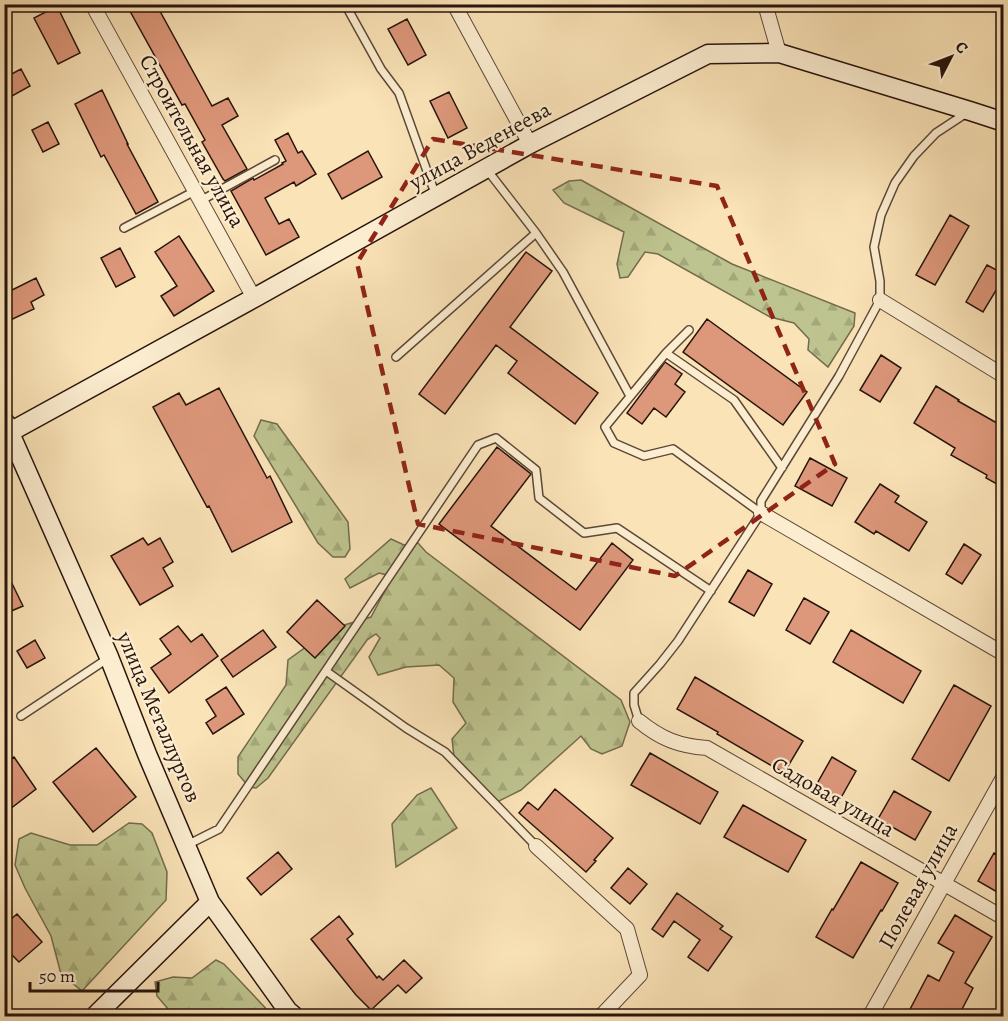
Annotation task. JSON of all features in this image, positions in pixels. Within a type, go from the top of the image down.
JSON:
[{"type":"main road","name":"улица Веденеева","points":[[7,426],[254,298],[530,144],[708,54],[779,53],[1004,122]]},
{"type":"main road","name":"улица Металлургов","points":[[7,426],[109,657],[147,754],[210,902],[294,1017]]},
{"type":"main road","points":[[95,1017],[210,902]]},
{"type":"street","name":"Строительная улица","points":[[92,4],[254,298]]},
{"type":"street","points":[[453,4],[530,144]]},
{"type":"street","points":[[765,4],[779,53]]},
{"type":"street","points":[[880,300],[1004,376]]},
{"type":"street","points":[[761,513],[1004,654]]},
{"type":"street","name":"Садовая улица","points":[[639,721],[654,733],[671,741],[707,748],[1004,918]]},
{"type":"street","name":"Полевая улица","points":[[870,1017],[1004,776]]},
{"type":"street","points":[[536,846],[627,929],[640,975],[602,1017]]},
{"type":"lane","points":[[345,4],[381,69],[399,93],[436,196]]},
{"type":"lane","points":[[639,721],[634,705],[634,693],[671,649],[761,513],[761,501],[839,376],[880,300],[880,281],[874,247],[881,215],[895,183],[914,156],[936,133],[970,111]]},
{"type":"lane","points":[[124,228],[275,160]]},
{"type":"lane","points":[[486,169],[563,272],[630,396]]},
{"type":"lane","points":[[396,357],[536,233]]},
{"type":"lane","points":[[689,330],[666,353],[605,427],[614,443],[644,456],[673,448],[761,513]]},
{"type":"lane","points":[[666,353],[734,400],[782,468]]},
{"type":"lane","points":[[187,845],[219,829],[478,445],[496,438],[536,470],[539,498],[584,533],[617,528],[711,591]]},
{"type":"lane","points":[[21,716],[109,657]]},
{"type":"lane","points":[[326,671],[406,728],[445,752],[536,846]]},
{"type":"highlighted area","points":[[433,139],[717,186],[835,464],[675,576],[418,524],[357,263]]},
{"type":"green space","points":[[581,180],[732,264],[855,313],[854,326],[828,367],[808,350],[809,339],[794,323],[770,317],[658,254],[645,252],[628,277],[620,278],[617,264],[624,232],[564,203],[553,190],[569,181]]},
{"type":"green space","points":[[261,420],[277,424],[348,522],[350,549],[345,557],[333,557],[318,543],[254,436]]},
{"type":"green space","points":[[391,539],[404,545],[418,543],[426,552],[621,700],[630,722],[622,746],[602,754],[591,749],[581,736],[521,790],[493,804],[455,765],[452,739],[466,723],[453,702],[454,678],[439,665],[406,667],[378,675],[369,657],[380,638],[376,634],[367,640],[268,778],[256,788],[249,787],[238,774],[238,757],[286,685],[288,660],[331,629],[371,617],[390,581],[387,575],[379,573],[350,588],[345,579]]},
{"type":"green space","points":[[431,788],[457,828],[396,867],[392,824],[417,795]]},
{"type":"green space","points":[[129,823],[142,824],[152,833],[167,872],[166,900],[82,991],[61,974],[51,936],[15,865],[19,839],[31,833],[70,845],[97,845]]},
{"type":"green space","points":[[216,960],[224,964],[273,1016],[174,1016],[157,996],[155,982],[173,977],[192,978]]},
{"type":"building","points":[[126,4],[156,4],[212,106],[228,98],[238,116],[222,125],[247,169],[225,181],[223,179],[202,142],[205,140],[185,104],[182,105]]},
{"type":"building","points":[[57,6],[80,53],[58,64],[34,18]]},
{"type":"building","points":[[407,19],[426,55],[408,65],[388,29]]},
{"type":"building","points":[[21,69],[30,86],[12,96],[4,83],[4,78]]},
{"type":"building","points":[[102,90],[158,202],[136,214],[104,155],[101,157],[75,104]]},
{"type":"building","points":[[449,92],[467,128],[448,138],[430,101]]},
{"type":"building","points":[[48,122],[59,144],[43,152],[32,130]]},
{"type":"building","points":[[288,133],[298,153],[302,151],[316,174],[296,186],[294,182],[265,198],[279,224],[289,219],[299,237],[266,255],[231,191],[286,161],[275,140]]},
{"type":"building","points":[[368,151],[382,177],[342,199],[328,174]]},
{"type":"building","points":[[950,215],[969,226],[935,285],[916,275]]},
{"type":"building","points":[[179,236],[214,291],[174,316],[161,296],[177,286],[155,252]]},
{"type":"building","points":[[120,248],[135,277],[116,287],[101,258]]},
{"type":"building","points":[[526,252],[552,271],[510,327],[598,393],[575,424],[508,373],[517,361],[496,345],[445,414],[419,394]]},
{"type":"building","points":[[987,265],[1004,274],[1004,277],[983,312],[966,302]]},
{"type":"building","points":[[36,278],[44,295],[31,302],[34,309],[4,323],[4,294]]},
{"type":"building","points":[[707,319],[807,392],[783,425],[683,352]]},
{"type":"building","points":[[881,355],[901,368],[880,402],[860,390]]},
{"type":"building","points":[[665,362],[682,374],[675,384],[685,392],[666,417],[654,408],[642,424],[627,413]]},
{"type":"building","points":[[936,386],[1004,427],[1004,488],[986,478],[987,475],[951,455],[955,448],[914,423]]},
{"type":"building","points":[[219,388],[267,478],[270,476],[292,522],[232,552],[209,506],[207,507],[153,407],[179,393],[186,405]]},
{"type":"building","points":[[497,447],[531,474],[491,526],[576,590],[612,543],[633,560],[580,630],[439,524]]},
{"type":"building","points":[[810,458],[847,478],[832,506],[795,486]]},
{"type":"building","points":[[880,484],[899,496],[895,502],[927,522],[909,551],[876,531],[874,534],[855,522]]},
{"type":"building","points":[[143,538],[148,545],[160,538],[173,562],[163,568],[173,586],[140,605],[111,556]]},
{"type":"building","points":[[964,544],[981,555],[962,584],[946,574]]},
{"type":"building","points":[[4,567],[23,606],[4,614]]},
{"type":"building","points":[[748,570],[772,584],[754,616],[729,602]]},
{"type":"building","points":[[804,598],[829,612],[810,644],[786,630]]},
{"type":"building","points":[[317,600],[345,626],[315,658],[287,632]]},
{"type":"building","points":[[178,626],[191,642],[202,634],[218,656],[169,693],[151,668],[171,654],[160,639]]},
{"type":"building","points":[[263,630],[276,647],[233,677],[221,660]]},
{"type":"building","points":[[851,630],[921,671],[903,703],[833,662]]},
{"type":"building","points":[[35,640],[45,658],[27,668],[17,651]]},
{"type":"building","points":[[695,677],[803,741],[784,773],[677,709]]},
{"type":"building","points":[[954,685],[991,706],[949,781],[912,759]]},
{"type":"building","points":[[226,687],[244,714],[213,734],[206,723],[216,716],[206,700]]},
{"type":"building","points":[[96,748],[136,797],[93,832],[53,782]]},
{"type":"building","points":[[650,753],[718,792],[700,824],[631,785]]},
{"type":"building","points":[[14,757],[36,789],[10,809],[4,802],[4,763]]},
{"type":"building","points":[[832,757],[856,771],[838,803],[814,789]]},
{"type":"building","points":[[555,789],[613,838],[586,872],[519,813],[528,802],[538,810]]},
{"type":"building","points":[[894,791],[931,812],[915,840],[878,819]]},
{"type":"building","points":[[743,805],[806,840],[788,872],[724,837]]},
{"type":"building","points":[[278,852],[292,869],[261,895],[247,878]]},
{"type":"building","points":[[994,853],[1004,859],[1004,896],[978,881]]},
{"type":"building","points":[[861,862],[898,883],[853,958],[816,937]]},
{"type":"building","points":[[628,868],[647,884],[630,904],[611,888]]},
{"type":"building","points":[[677,893],[723,926],[720,929],[732,937],[708,971],[688,957],[700,940],[674,921],[663,937],[652,929]]},
{"type":"building","points":[[17,914],[42,942],[19,962],[4,947],[4,925]]},
{"type":"building","points":[[955,915],[992,937],[965,983],[973,988],[958,1017],[906,1017],[928,975],[939,981],[954,952],[938,943]]},
{"type":"building","points":[[339,916],[353,934],[347,939],[377,978],[379,976],[383,980],[404,960],[422,978],[406,993],[398,985],[371,1010],[311,939]]}]
